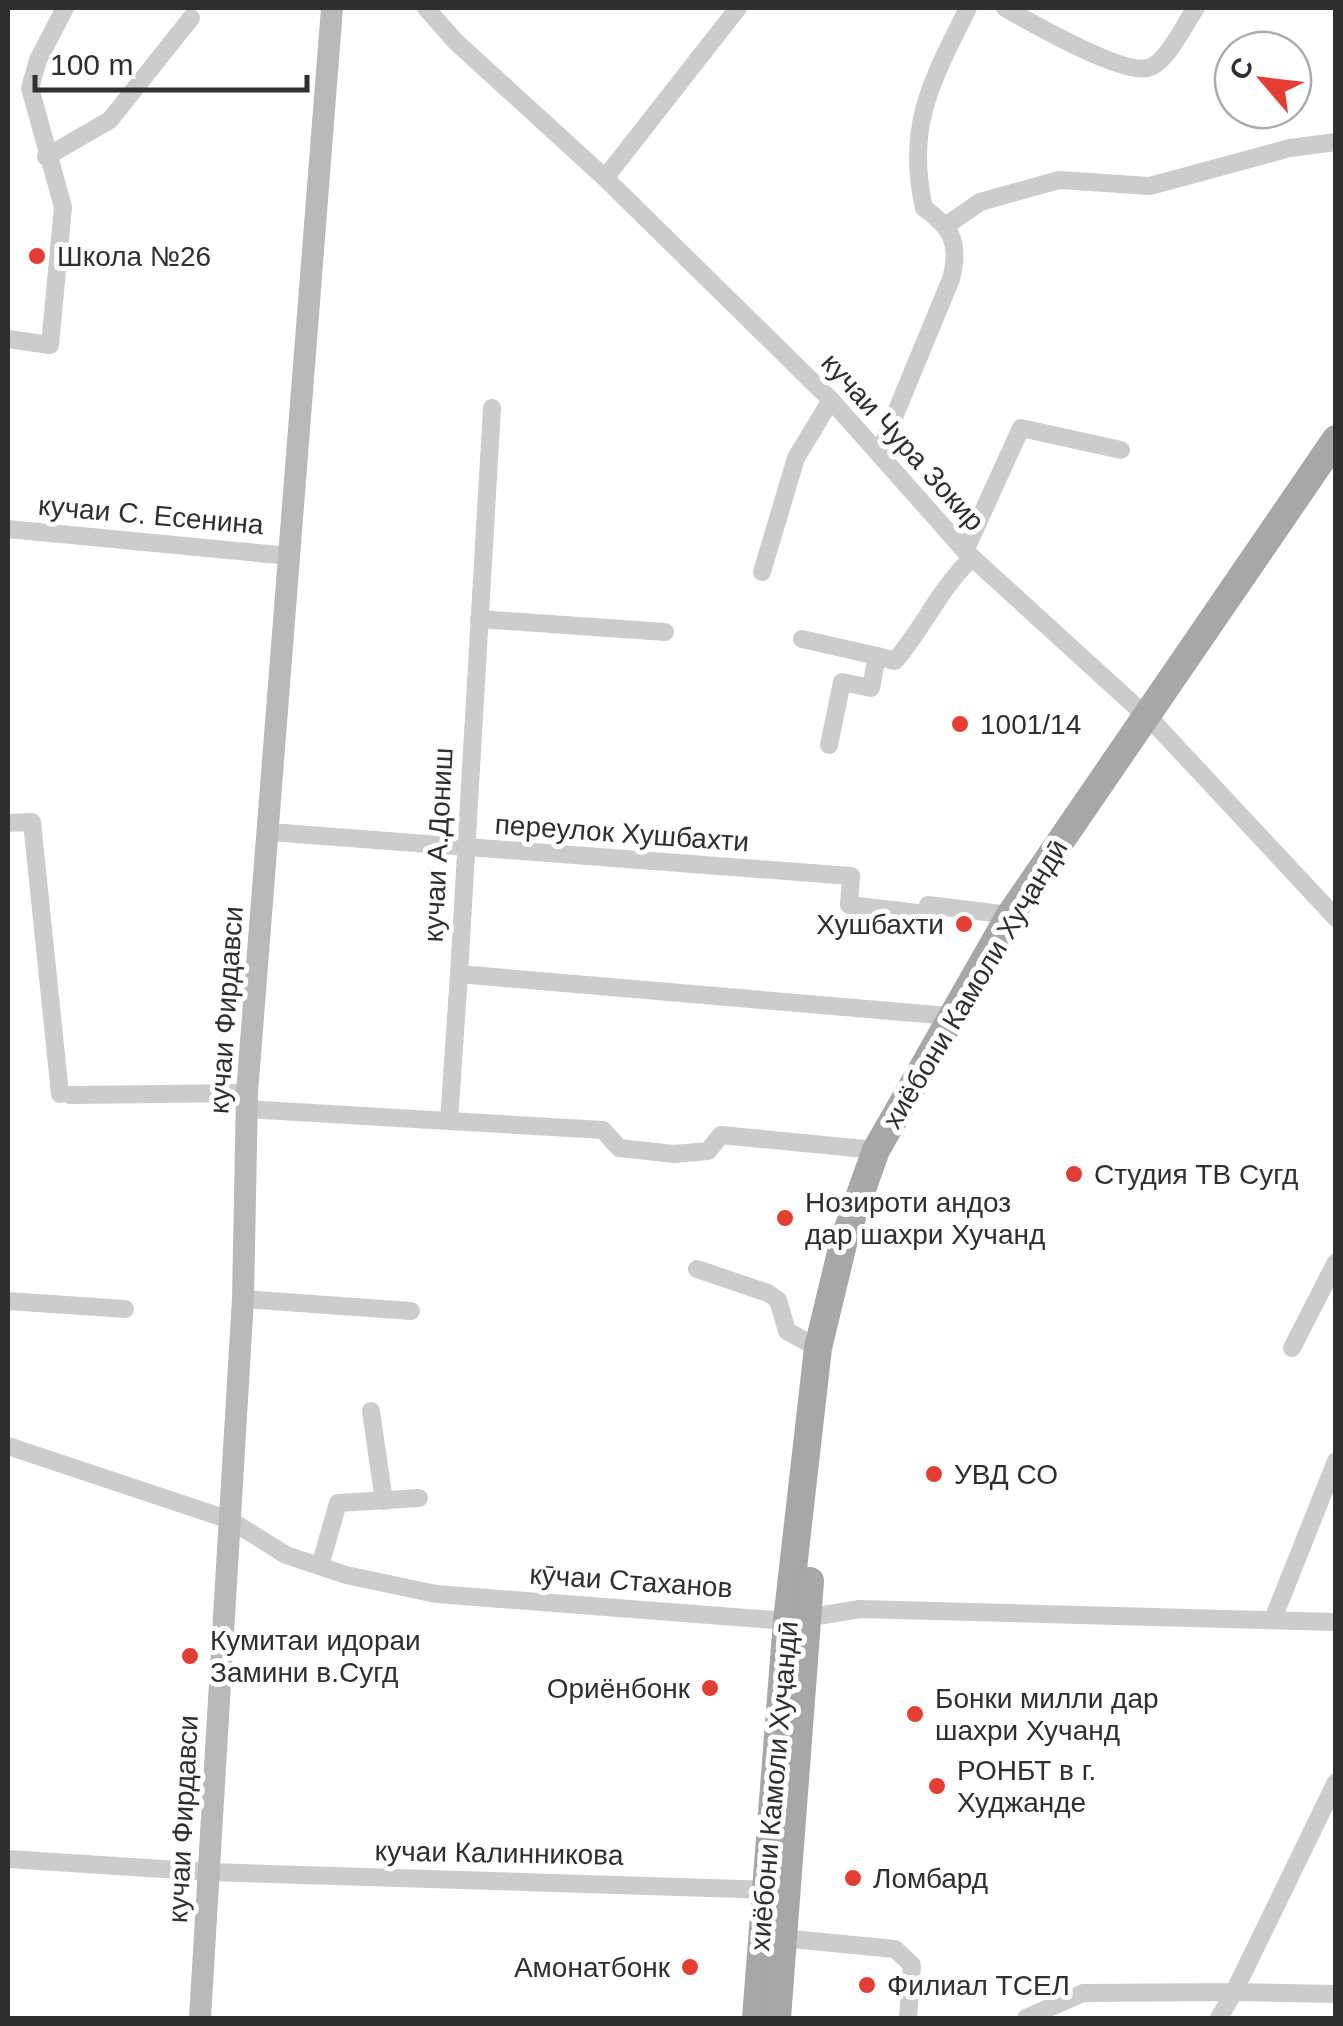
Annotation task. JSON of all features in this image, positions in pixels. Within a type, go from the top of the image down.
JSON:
[{"type":"main road","name":"хиёбони Камоли Хуҷандӣ","points":[[797,1621],[832,1353],[859,1232],[891,1152],[966,1013],[1336,439]]},
{"type":"main road","name":"хиёбони Камоли Хуҷандӣ","points":[[756,2018],[775,1890],[818,1348],[844,1240],[876,1150],[949,1016],[1010,916],[1336,462]]},
{"type":"main road","name":"хиёбони Камоли Хуҷандӣ","points":[[775,1890],[781,1938],[777,2018]]},
{"type":"street","points":[[8,339],[50,345],[63,207],[46,157],[30,88],[38,60],[65,8]]},
{"type":"street","name":"кучаи Фирдавси","points":[[200,2018],[243,1299],[247,1101],[332,8]]},
{"type":"street","name":"кучаи Чура Зокир","points":[[426,8],[455,41],[605,178],[831,400],[969,554],[1151,721],[1336,918]]},
{"type":"street","points":[[605,178],[738,8]]},
{"type":"street","points":[[880,451],[951,280],[958,249],[947,225],[924,208],[917,179],[924,95],[968,8]]},
{"type":"street","points":[[1005,8],[1060,39],[1129,66],[1147,68],[1160,60],[1196,8]]},
{"type":"street","points":[[46,157],[110,120],[191,18]]},
{"type":"street","points":[[947,225],[980,202],[1058,180],[1150,186],[1290,148],[1336,142]]},
{"type":"street","points":[[762,572],[796,458],[831,400]]},
{"type":"street","name":"кучаи А.Дониш","points":[[492,408],[458,974],[949,1016]]},
{"type":"street","points":[[802,639],[896,660],[919,633],[946,582],[969,554],[1020,428],[1121,450]]},
{"type":"street","name":"кучаи С. Есенина","points":[[8,529],[289,556]]},
{"type":"street","points":[[480,620],[665,632]]},
{"type":"street","points":[[830,745],[842,682],[871,688],[876,656]]},
{"type":"street","points":[[8,823],[32,822],[65,1094],[247,1101],[449,1121],[603,1130],[619,1148],[674,1154],[708,1151],[721,1135],[876,1150]]},
{"type":"street","name":"переулок Хушбахти","points":[[270,832],[851,876],[849,905],[927,914],[928,904],[1010,916]]},
{"type":"street","points":[[449,1121],[458,974]]},
{"type":"street","points":[[1292,1348],[1336,1262]]},
{"type":"street","points":[[698,1269],[778,1300],[787,1331],[818,1348]]},
{"type":"street","points":[[243,1299],[412,1312]]},
{"type":"street","points":[[8,1300],[125,1309]]},
{"type":"street","points":[[370,1411],[384,1500]]},
{"type":"street","name":"кӯчаи Стаханов","points":[[8,1446],[230,1520],[286,1555],[436,1594],[797,1621],[860,1610],[1336,1622]]},
{"type":"street","points":[[1274,1619],[1336,1461]]},
{"type":"street","points":[[320,1566],[338,1504],[419,1498]]},
{"type":"street","points":[[1219,2018],[1336,1782]]},
{"type":"street","name":"кучаи Калинникова","points":[[8,1858],[210,1872],[775,1890]]},
{"type":"street","points":[[781,1938],[895,1949],[912,1965],[908,2018]]},
{"type":"street","points":[[1026,2018],[1083,1992],[1336,1994]]},
{"type":"lane","points":[[859,1232],[928,1240]]},
{"type":"place","name":"Школа №26","points":[[37,256]]},
{"type":"place","name":"1001/14","points":[[960,724]]},
{"type":"place","name":"Хушбахти","points":[[964,924]]},
{"type":"place","name":"Студия ТВ Сугд","points":[[1074,1174]]},
{"type":"place","name":"Нозироти андоз дар шахри Хучанд","points":[[785,1218]]},
{"type":"place","name":"УВД СО","points":[[934,1474]]},
{"type":"place","name":"Кумитаи идораи Замини в.Сугд","points":[[190,1656]]},
{"type":"place","name":"Ориёнбонк","points":[[710,1688]]},
{"type":"place","name":"Бонки милли дар шахри Хучанд","points":[[915,1714]]},
{"type":"place","name":"РОНБТ в г. Худжанде","points":[[937,1786]]},
{"type":"place","name":"Ломбард","points":[[853,1878]]},
{"type":"place","name":"Амонатбонк","points":[[690,1967]]},
{"type":"place","name":"Филиал ТСЕЛ","points":[[867,1985]]}]
